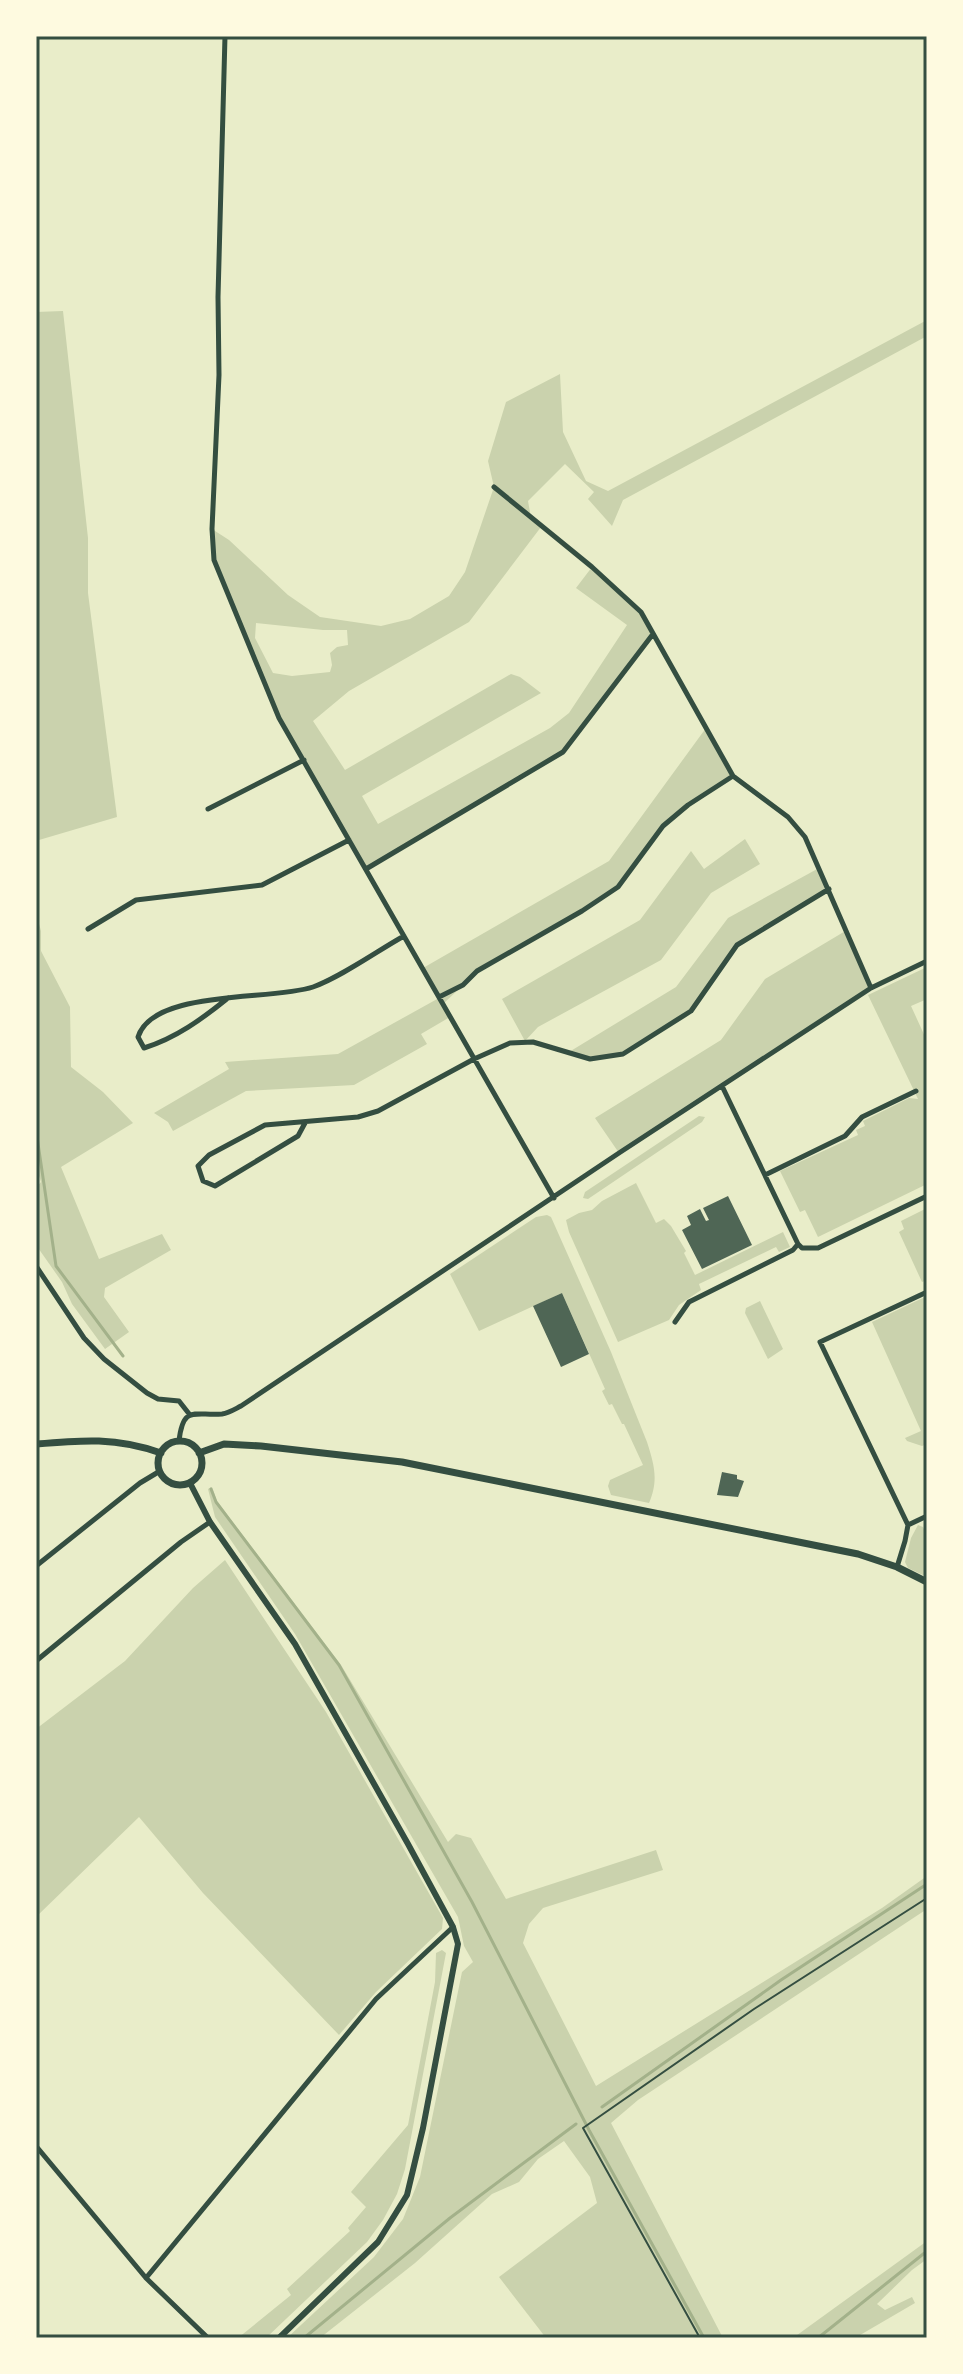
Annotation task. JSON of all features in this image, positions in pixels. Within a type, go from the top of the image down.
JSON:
[{"type":"main road","points":[[36,1444],[121,1441],[161,1453]]},
{"type":"main road","points":[[179,1441],[191,1444],[199,1453],[201,1471],[190,1483],[176,1485],[160,1471],[158,1462],[168,1445],[179,1441]]},
{"type":"main road","points":[[199,1453],[212,1446],[293,1448],[413,1464],[858,1554],[897,1567],[927,1582]]},
{"type":"street","points":[[225,36],[219,375],[212,529],[217,572],[279,718],[554,1198]]},
{"type":"street","points":[[494,487],[592,567],[641,612],[733,776],[798,827],[829,889],[871,988]]},
{"type":"street","points":[[366,869],[563,752],[653,634]]},
{"type":"street","points":[[208,809],[304,760]]},
{"type":"street","points":[[439,997],[618,887],[663,826],[688,805],[733,776]]},
{"type":"street","points":[[88,929],[136,900],[262,885],[349,840]]},
{"type":"street","points":[[305,1123],[298,1136],[215,1186],[203,1181],[198,1166],[209,1155],[265,1125],[358,1117],[378,1111],[497,1047],[522,1041],[590,1059],[623,1054],[691,1011],[737,945],[829,889]]},
{"type":"street","points":[[228,998],[200,1021],[158,1043],[144,1048],[138,1037],[141,1026],[165,1009],[228,998],[311,987],[404,936]]},
{"type":"street","points":[[179,1441],[181,1426],[190,1415],[225,1413],[241,1406],[871,988],[927,961]]},
{"type":"street","points":[[722,1086],[800,1246]]},
{"type":"street","points":[[765,1175],[845,1136],[862,1117],[916,1091]]},
{"type":"street","points":[[675,1322],[689,1302],[800,1246],[818,1248],[927,1196]]},
{"type":"street","points":[[36,1266],[84,1338],[104,1359],[147,1393],[158,1399],[179,1401],[190,1415]]},
{"type":"street","points":[[897,1567],[908,1525],[820,1342],[927,1292]]},
{"type":"street","points":[[36,1566],[140,1483],[160,1471]]},
{"type":"street","points":[[190,1483],[210,1522],[295,1644],[453,1927],[458,1944],[407,2195],[378,2242],[279,2338]]},
{"type":"street","points":[[908,1525],[927,1516]]},
{"type":"street","points":[[36,1661],[181,1542],[210,1522]]},
{"type":"street","points":[[146,2278],[376,1999],[453,1927]]},
{"type":"street","points":[[36,2146],[146,2278],[208,2338]]},
{"type":"path","points":[[700,2338],[583,2128],[754,2009],[927,1898]]},
{"type":"green space","points":[[63,311],[88,538],[88,593],[117,817],[39,840],[36,837],[36,312]]},
{"type":"green space","points":[[927,320],[927,336],[623,500],[612,526],[588,499],[594,492],[565,464],[528,501],[531,518],[541,527],[469,622],[349,691],[313,721],[345,770],[511,674],[541,693],[362,796],[378,824],[550,728],[569,713],[627,625],[576,588],[592,567],[641,612],[653,634],[563,752],[366,869],[279,718],[217,572],[212,529],[229,540],[288,595],[320,617],[381,626],[410,619],[449,596],[465,572],[494,487],[488,461],[506,402],[560,374],[563,432],[586,481],[608,491]],"holes":[[[256,623],[347,630],[348,645],[337,647],[330,653],[330,672],[292,676],[273,673],[255,638]]]},
{"type":"green space","points":[[706,728],[733,776],[663,826],[618,887],[477,972],[443,1004],[450,1017],[421,1034],[427,1044],[354,1085],[246,1091],[173,1131],[168,1122],[154,1113],[229,1069],[225,1062],[338,1054],[439,998],[423,968],[609,861]]},
{"type":"green space","points":[[745,839],[760,864],[711,893],[661,960],[538,1027],[525,1041],[502,999],[640,920],[691,851],[704,869]]},
{"type":"green space","points":[[819,868],[829,889],[737,945],[691,1011],[623,1054],[590,1059],[569,1052],[676,987],[728,918]]},
{"type":"green space","points":[[36,913],[41,931],[41,951],[70,1007],[71,1067],[103,1092],[133,1123],[61,1167],[99,1259],[162,1234],[171,1250],[105,1288],[104,1297],[129,1332],[105,1349],[72,1304],[62,1282],[36,1245],[36,1188],[41,1182],[36,1166]]},
{"type":"green space","points":[[847,930],[871,988],[619,1153],[595,1118],[721,1040],[765,979]]},
{"type":"green space","points":[[927,967],[927,999],[911,1006],[927,1041],[927,1184],[818,1237],[805,1210],[800,1212],[780,1171],[858,1135],[856,1130],[865,1126],[863,1121],[909,1098],[918,1099],[868,995]]},
{"type":"green space","points":[[699,1116],[705,1117],[702,1122],[588,1199],[583,1198],[585,1192]]},
{"type":"green space","points":[[636,1183],[656,1223],[664,1219],[671,1226],[686,1251],[684,1253],[695,1275],[783,1232],[790,1247],[779,1252],[776,1247],[699,1284],[701,1290],[679,1305],[669,1320],[618,1342],[566,1220],[592,1210],[602,1201]]},
{"type":"green space","points":[[927,1208],[927,1280],[922,1282],[899,1232],[904,1229],[901,1221]]},
{"type":"green space","points":[[536,1217],[551,1217],[611,1352],[647,1442],[654,1472],[649,1503],[611,1495],[610,1480],[643,1465],[624,1424],[602,1391],[605,1389],[562,1293],[479,1331],[450,1274]]},
{"type":"green space","points":[[927,1296],[927,1444],[922,1446],[905,1438],[921,1431],[872,1322]]},
{"type":"green space","points":[[760,1301],[783,1349],[768,1359],[745,1313],[746,1308]]},
{"type":"green space","points":[[212,1487],[217,1501],[341,1665],[448,1842],[456,1834],[471,1838],[506,1899],[656,1850],[663,1870],[543,1908],[529,1924],[523,1943],[596,2086],[882,1908],[927,1876],[927,1909],[638,2100],[611,2123],[723,2338],[546,2338],[499,2277],[597,2203],[590,2177],[564,2141],[538,2159],[519,2182],[492,2194],[415,2263],[320,2338],[287,2338],[374,2257],[403,2219],[420,2177],[462,1972],[473,1962],[464,1946],[458,1917],[295,1634],[215,1517],[208,1489]]},
{"type":"green space","points":[[918,1525],[923,1527],[927,1536],[927,1577],[908,1568],[905,1562]]},
{"type":"green space","points":[[225,1560],[326,1712],[443,1918],[442,1929],[376,1992],[339,2035],[203,1893],[139,1817],[36,1917],[36,1729],[125,1661],[193,1588]]},
{"type":"green space","points":[[442,1950],[446,1953],[405,2169],[397,2194],[367,2242],[266,2338],[238,2338],[291,2295],[287,2289],[350,2231],[348,2228],[366,2207],[351,2192],[408,2125],[435,1982],[436,1953]]},
{"type":"green space","points":[[927,2241],[927,2259],[877,2304],[885,2310],[912,2297],[915,2303],[855,2338],[793,2338]]},
{"type":"building","points":[[728,1196],[752,1245],[702,1269],[682,1230],[691,1225],[687,1216],[700,1209],[706,1221],[709,1220],[703,1208]]},
{"type":"building","points":[[562,1293],[589,1354],[561,1367],[533,1306]]},
{"type":"building","points":[[722,1472],[737,1475],[737,1479],[744,1481],[738,1497],[717,1495]]},
{"type":"waterway","points":[[36,1130],[56,1266],[123,1356]]},
{"type":"waterway","points":[[211,1489],[216,1502],[339,1665],[472,1902],[589,2130],[704,2338]]},
{"type":"waterway","points":[[602,2107],[781,1980],[927,1884]]},
{"type":"waterway","points":[[304,2338],[450,2218],[576,2124]]},
{"type":"waterway","points":[[818,2338],[927,2251]]}]
